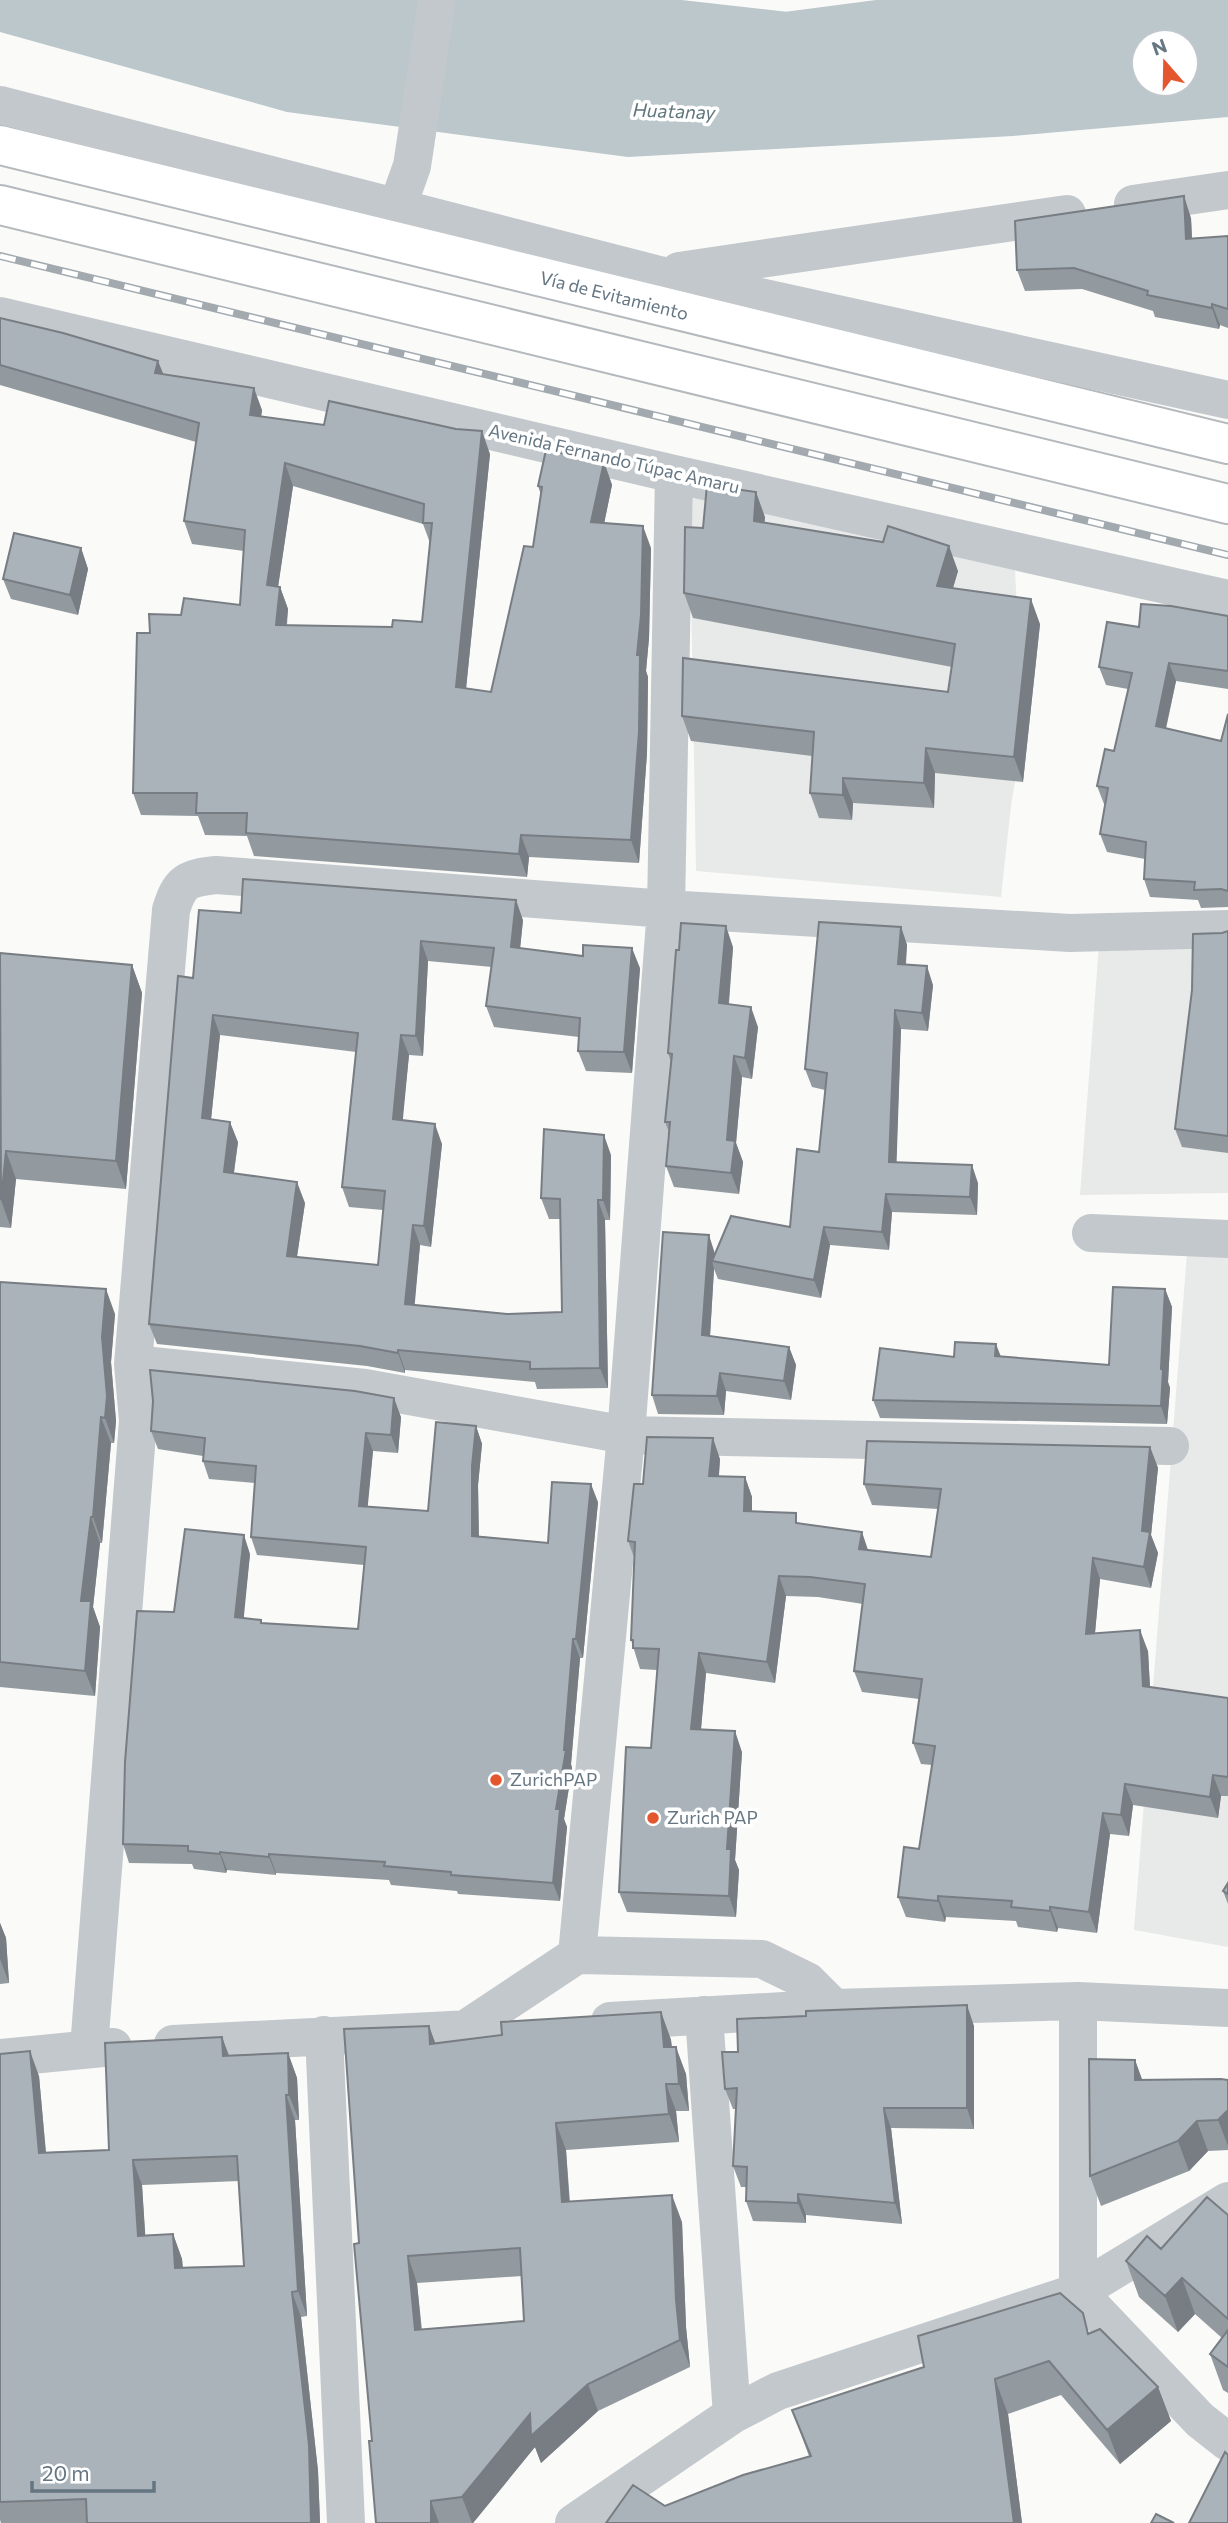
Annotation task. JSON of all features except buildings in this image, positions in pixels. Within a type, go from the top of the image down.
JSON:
[{"type":"highway","name":"Vía de Evitamiento","points":[[0,145],[1228,444]]},
{"type":"highway","points":[[0,205],[1228,504]]},
{"type":"street","points":[[397,208],[412,166],[437,0]]},
{"type":"street","points":[[0,105],[655,274],[1228,400]]},
{"type":"street","points":[[655,274],[1228,190]]},
{"type":"street","name":"Avenida Fernando Túpac Amaru","points":[[0,316],[674,474],[1228,599]]},
{"type":"street","points":[[577,1955],[626,1436],[666,909],[674,474]]},
{"type":"street","points":[[89,2049],[138,1421],[133,1364],[171,910],[177,891],[193,877],[216,875],[666,909],[1070,933],[1228,929]]},
{"type":"street","points":[[1091,1233],[1228,1239]]},
{"type":"street","points":[[133,1364],[365,1388],[626,1436],[1170,1446]]},
{"type":"street","points":[[464,2030],[577,1955],[762,1959],[807,1981],[834,2008]]},
{"type":"street","points":[[1078,2001],[1078,2292],[1200,2420],[1228,2442]]},
{"type":"street","points":[[570,2024],[834,2008],[1078,2001],[1228,2008]]},
{"type":"street","points":[[704,2015],[732,2415]]},
{"type":"street","points":[[0,2058],[89,2049],[530,2026]]},
{"type":"street","points":[[324,2035],[346,2523]]},
{"type":"street","points":[[574,2523],[732,2415],[778,2391],[1078,2292],[1228,2201]]},
{"type":"shaded area","points":[[689,477],[1014,550],[1023,733],[1011,806],[1001,897],[696,871]]},
{"type":"shaded area","points":[[1100,931],[1228,933],[1228,1193],[1080,1195]]},
{"type":"shaded area","points":[[1187,1253],[1228,1254],[1228,1947],[1134,1930]]},
{"type":"water","name":"Huatanay","points":[[0,0],[348,0],[787,49],[1160,0],[1228,0],[1228,117],[1013,136],[628,157],[287,112],[0,32]]},
{"type":"waterway","points":[[348,0],[787,49],[1160,0]]},
{"type":"railway","points":[[0,256],[1228,555]]},
{"type":"place","name":"ZurichPAP","points":[[496,1780]]},
{"type":"place","name":"Zurich PAP","points":[[653,1818]]}]
